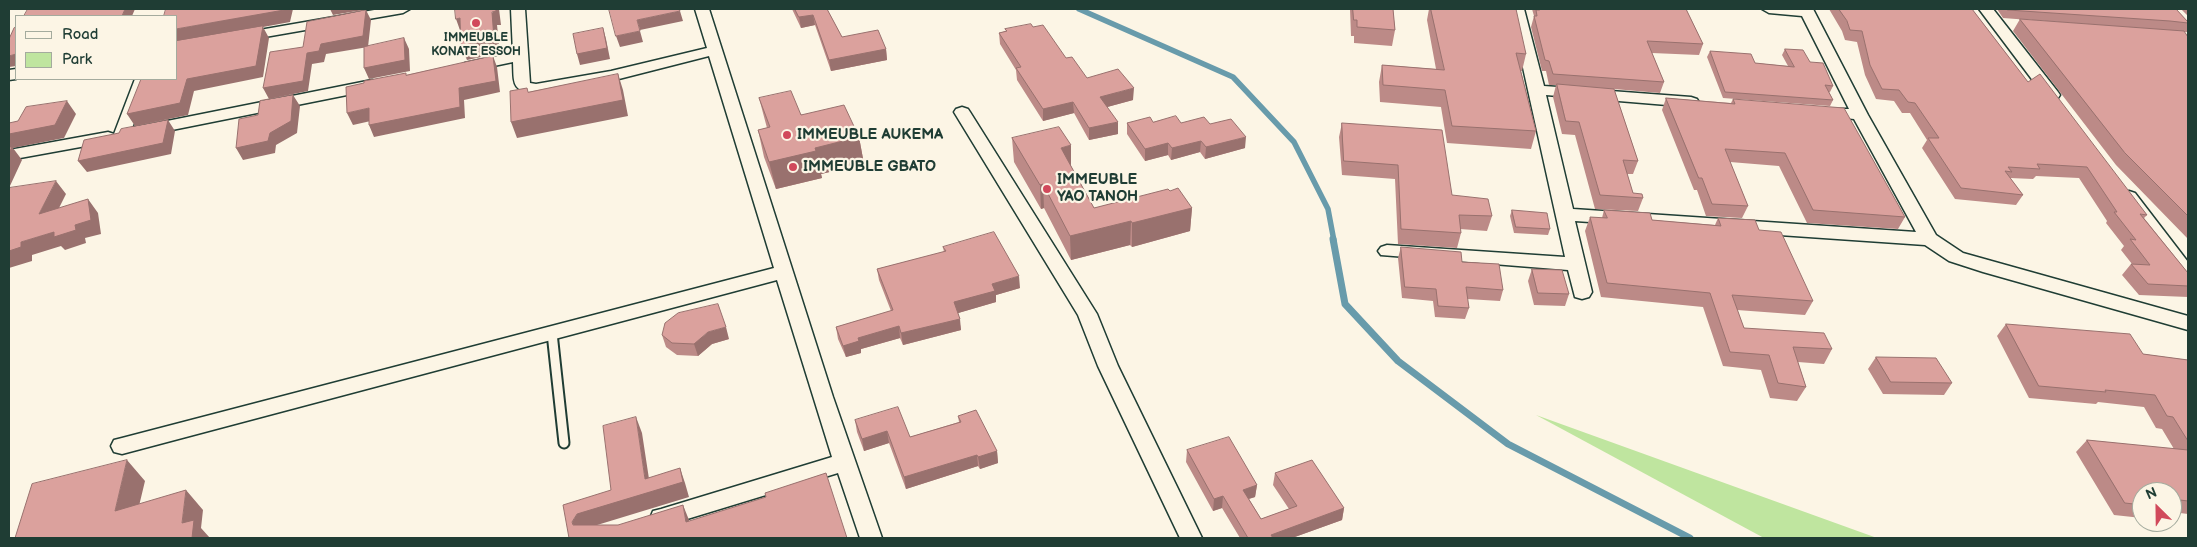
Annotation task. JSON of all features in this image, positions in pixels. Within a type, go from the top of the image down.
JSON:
[{"type":"street","points":[[226,39],[403,9]]},
{"type":"street","points":[[518,9],[522,84],[526,88],[536,89],[611,76],[715,50]]},
{"type":"street","points":[[702,9],[844,462],[871,538]]},
{"type":"street","points":[[1517,9],[1538,90],[1563,214],[1582,292]]},
{"type":"street","points":[[1769,9],[1807,10],[1860,115],[1929,239],[1956,257],[2188,323]]},
{"type":"street","points":[[1986,9],[2063,110]]},
{"type":"street","points":[[1998,24],[2017,25]]},
{"type":"street","points":[[453,69],[520,56]]},
{"type":"street","points":[[122,134],[143,80]]},
{"type":"street","points":[[9,155],[387,82]]},
{"type":"street","points":[[1538,90],[1704,103]]},
{"type":"street","points":[[1811,111],[1860,115]]},
{"type":"street","points":[[962,112],[1087,314],[1108,366],[1191,538]]},
{"type":"street","points":[[2117,181],[2188,275]]},
{"type":"street","points":[[1563,214],[1929,239]]},
{"type":"street","points":[[1387,251],[1576,264]]},
{"type":"street","points":[[122,446],[784,272]]},
{"type":"street","points":[[639,524],[844,462]]},
{"type":"lane","points":[[552,333],[564,443]]},
{"type":"green space","points":[[1536,415],[1877,538],[1764,538]]},
{"type":"building","points":[[28,9],[125,9],[122,15],[25,15]]},
{"type":"building","points":[[166,9],[285,9],[178,29],[178,15],[164,15]]},
{"type":"building","points":[[455,9],[496,9],[496,11],[492,12],[494,39],[461,46],[460,18],[456,19]]},
{"type":"building","points":[[609,9],[679,9],[680,11],[637,20],[640,31],[616,36]]},
{"type":"building","points":[[795,9],[827,9],[842,37],[878,30],[886,49],[829,60],[813,15],[799,17]]},
{"type":"building","points":[[1353,9],[1393,9],[1395,30],[1357,27],[1357,20],[1354,20]]},
{"type":"building","points":[[1431,9],[1516,9],[1526,54],[1516,53],[1536,131],[1452,126],[1445,90],[1383,85],[1382,65],[1444,70]]},
{"type":"building","points":[[1686,9],[1703,44],[1647,41],[1664,82],[1553,74],[1549,61],[1545,60],[1534,16],[1537,16],[1536,10]]},
{"type":"building","points":[[1839,9],[1972,9],[2028,82],[2040,74],[2147,215],[2140,214],[2188,273],[2188,286],[2148,284],[2131,264],[2150,265],[2130,239],[2136,240],[2114,212],[2117,212],[2087,167],[2037,164],[2040,169],[2008,167],[2012,172],[2005,171],[2023,195],[1961,188],[1928,138],[1939,138],[1915,103],[1908,102],[1899,90],[1882,89],[1870,65],[1862,31],[1850,30],[1847,21]]},
{"type":"building","points":[[2176,9],[2188,23],[2008,10]]},
{"type":"building","points":[[366,10],[363,36],[321,44],[319,51],[307,53],[303,81],[263,88],[270,52],[303,47],[307,22]]},
{"type":"building","points":[[2020,19],[2184,31],[2188,37],[2188,216],[2125,153]]},
{"type":"building","points":[[1031,24],[1033,27],[1043,25],[1066,58],[1072,57],[1087,78],[1118,69],[1134,88],[1100,97],[1118,122],[1089,128],[1073,102],[1043,109],[1016,68],[1021,67],[999,33],[1007,31],[1005,29]]},
{"type":"building","points":[[263,26],[256,66],[187,79],[180,103],[127,114],[141,80],[178,80],[178,41]]},
{"type":"building","points":[[14,28],[15,54],[9,56],[9,39]]},
{"type":"building","points":[[603,28],[607,48],[577,54],[573,34]]},
{"type":"building","points":[[404,38],[405,60],[364,68],[364,47]]},
{"type":"building","points":[[1785,49],[1803,50],[1810,62],[1823,63],[1833,86],[1825,85],[1833,100],[1725,92],[1710,51],[1751,54],[1755,63],[1794,67]]},
{"type":"building","points":[[493,56],[496,81],[459,88],[460,107],[369,125],[369,108],[347,113],[346,87],[364,83],[364,81],[406,73],[406,75]]},
{"type":"building","points":[[618,74],[623,100],[511,122],[510,91],[527,88],[528,92]]},
{"type":"building","points":[[1557,84],[1614,89],[1638,161],[1623,160],[1633,193],[1642,194],[1643,198],[1600,195],[1579,122],[1566,121]]},
{"type":"building","points":[[791,91],[801,115],[844,105],[859,137],[815,148],[816,151],[769,162],[758,130],[770,127],[759,98]]},
{"type":"building","points":[[293,95],[291,121],[270,133],[268,141],[236,148],[239,119],[258,115],[260,101]]},
{"type":"building","points":[[1666,98],[1735,104],[1733,99],[1844,108],[1905,217],[1813,210],[1785,153],[1725,149],[1748,206],[1712,204],[1702,178],[1699,178]]},
{"type":"building","points":[[67,101],[55,125],[9,134],[9,123],[18,121],[26,107]]},
{"type":"building","points":[[1176,116],[1181,123],[1204,117],[1210,124],[1231,119],[1246,137],[1206,147],[1201,141],[1172,148],[1168,143],[1145,149],[1127,123],[1150,117],[1153,122]]},
{"type":"building","points":[[168,120],[163,143],[78,161],[84,140],[119,133],[121,129]]},
{"type":"building","points":[[1342,123],[1442,130],[1452,195],[1488,199],[1492,216],[1459,215],[1461,233],[1401,229],[1398,165],[1344,161]]},
{"type":"building","points":[[1059,127],[1071,145],[1061,148],[1094,208],[1178,188],[1192,208],[1070,236],[1043,184],[1040,185],[1012,138]]},
{"type":"building","points":[[56,181],[39,214],[88,199],[91,220],[75,225],[76,230],[54,237],[54,232],[21,242],[21,247],[9,251],[9,188]]},
{"type":"building","points":[[1512,210],[1547,213],[1550,229],[1516,227]]},
{"type":"building","points":[[1604,210],[1650,213],[1652,220],[1721,226],[1718,218],[1755,220],[1759,230],[1781,232],[1813,301],[1732,295],[1744,328],[1824,333],[1832,349],[1793,347],[1806,387],[1778,383],[1769,355],[1730,352],[1710,293],[1607,283],[1590,217],[1607,218]]},
{"type":"building","points":[[994,232],[1019,276],[992,284],[995,291],[954,302],[960,319],[901,333],[899,326],[858,338],[859,341],[843,346],[836,327],[893,310],[877,269],[946,251],[943,247]]},
{"type":"building","points":[[1401,247],[1461,252],[1462,262],[1499,264],[1503,290],[1466,287],[1469,308],[1438,306],[1436,289],[1405,287]]},
{"type":"building","points":[[1532,269],[1562,270],[1569,294],[1538,293]]},
{"type":"building","points":[[718,304],[726,327],[708,332],[694,344],[672,343],[662,335],[665,323],[678,313]]},
{"type":"building","points":[[2006,324],[2130,334],[2143,354],[2188,360],[2188,441],[2173,417],[2167,416],[2155,395],[2039,386]]},
{"type":"building","points":[[1876,357],[1936,358],[1952,383],[1891,382]]},
{"type":"building","points":[[898,407],[910,437],[961,422],[958,416],[976,410],[997,451],[978,457],[977,455],[904,477],[887,431],[862,439],[855,420]]},
{"type":"building","points":[[636,417],[645,479],[680,468],[683,482],[577,514],[572,522],[573,525],[618,525],[683,505],[686,522],[766,497],[765,493],[826,473],[847,538],[569,538],[563,505],[611,490],[603,426]]},
{"type":"building","points":[[1229,437],[1257,485],[1243,490],[1261,519],[1297,506],[1275,473],[1312,460],[1344,508],[1271,535],[1273,538],[1248,538],[1223,496],[1214,499],[1187,450]]},
{"type":"building","points":[[2087,440],[2188,450],[2188,501],[2182,500],[2182,482],[2132,482],[2132,504],[2125,503]]},
{"type":"building","points":[[127,460],[115,511],[186,490],[182,523],[194,520],[192,538],[15,538],[32,484]]},
{"type":"waterway","points":[[1079,9],[1233,77],[1294,142],[1328,209],[1334,241]]},
{"type":"waterway","points":[[1333,239],[1345,304],[1398,361],[1508,444],[1690,538]]},
{"type":"place","name":"IMMEUBLE KONATE ESSOH","points":[[476,23]]},
{"type":"place","name":"IMMEUBLE AUKEMA","points":[[787,135]]},
{"type":"place","name":"IMMEUBLE GBATO","points":[[793,167]]},
{"type":"place","name":"IMMEUBLE YAO TANOH","points":[[1047,189]]}]
